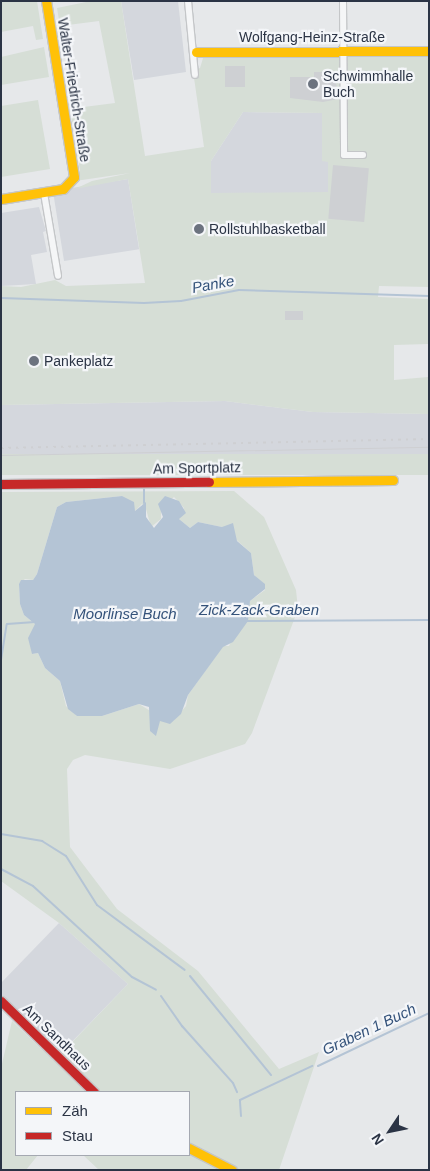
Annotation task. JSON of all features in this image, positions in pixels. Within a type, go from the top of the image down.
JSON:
[{"type":"street","name":"Walter-Friedrich-Straße","points":[[1,199],[44,193],[66,187],[74,172],[46,1]]},
{"type":"street","points":[[188,1],[196,52],[196,75]]},
{"type":"street","points":[[344,1],[344,155],[363,155]]},
{"type":"street","name":"Wolfgang-Heinz-Straße","points":[[196,52],[429,51]]},
{"type":"street","points":[[44,193],[58,276]]},
{"type":"street","name":"Am Sportplatz","points":[[1,484],[393,480]]},
{"type":"street","name":"Am Sandhaus","points":[[1,1001],[93,1091]]},
{"type":"street","points":[[190,1149],[232,1170]]},
{"type":"shaded area","points":[[1,1],[37,1],[43,39],[36,40],[33,26],[1,32]]},
{"type":"shaded area","points":[[91,1],[121,1],[145,156],[204,147],[193,71],[200,68],[204,55],[429,56],[429,287],[379,286],[378,297],[429,299],[429,414],[313,412],[225,401],[1,405],[1,286],[21,287],[55,280],[66,286],[145,283],[128,179],[75,189],[92,181],[130,173],[75,181],[80,170],[69,103],[76,108],[115,103],[99,21],[60,26],[57,8]],"holes":[[[243,112],[322,113],[322,161],[328,162],[328,192],[211,193],[211,161]],[[428,344],[428,377],[394,380],[394,345]]]},
{"type":"shaded area","points":[[121,1],[178,1],[186,72],[134,80]]},
{"type":"shaded area","points":[[44,47],[49,77],[1,85],[1,57]]},
{"type":"shaded area","points":[[38,100],[50,169],[1,177],[1,106]]},
{"type":"shaded area","points":[[243,112],[322,113],[322,161],[328,161],[328,193],[211,194],[211,161]]},
{"type":"shaded area","points":[[128,179],[139,249],[64,261],[53,191]]},
{"type":"shaded area","points":[[39,207],[46,231],[43,232],[47,252],[31,255],[36,284],[1,286],[1,213]]},
{"type":"shaded area","points":[[225,401],[313,412],[429,414],[429,454],[1,461],[1,405]]},
{"type":"shaded area","points":[[1,454],[429,454],[429,475],[1,475]]},
{"type":"shaded area","points":[[234,491],[264,517],[296,590],[298,609],[252,733],[245,744],[170,769],[85,755],[73,760],[67,769],[70,847],[117,909],[198,971],[279,1069],[319,1052],[279,1170],[99,1170],[84,1156],[190,1156],[190,1091],[15,1091],[15,1156],[37,1156],[26,1170],[1,1170],[1,1068],[12,1021],[54,1061],[128,984],[59,923],[1,881],[1,492]],"holes":[[[122,496],[135,511],[142,504],[146,509],[151,527],[161,519],[161,509],[174,497],[184,508],[179,519],[190,528],[198,522],[222,527],[251,553],[254,575],[265,585],[265,590],[250,601],[229,646],[223,646],[188,695],[186,706],[173,721],[160,721],[150,731],[152,712],[139,704],[102,716],[77,716],[66,706],[60,681],[45,668],[38,653],[32,654],[35,624],[24,615],[20,604],[19,584],[25,579],[33,580],[37,574],[57,507],[66,502]]]},
{"type":"shaded area","points":[[59,923],[128,984],[61,1053],[1,994],[1,983]]},
{"type":"water","name":"Moorlinse Buch","points":[[122,496],[134,502],[135,511],[146,502],[146,517],[154,528],[163,517],[158,504],[165,496],[179,501],[186,513],[179,519],[190,528],[198,522],[222,527],[233,523],[237,541],[251,553],[254,575],[265,584],[265,589],[250,601],[248,621],[233,642],[223,647],[188,695],[181,714],[170,724],[160,721],[156,736],[150,731],[149,707],[139,704],[102,716],[77,716],[68,709],[60,681],[45,668],[38,653],[32,654],[28,638],[35,624],[24,615],[20,604],[19,584],[21,580],[33,580],[37,574],[57,507],[66,502]]},
{"type":"building","points":[[225,66],[245,66],[245,87],[225,87]]},
{"type":"building","name":"Schwimmhalle Buch","points":[[314,72],[335,72],[338,99],[323,102],[290,98],[290,77],[314,77]]},
{"type":"building","points":[[333,165],[369,168],[364,222],[328,219]]},
{"type":"building","points":[[285,311],[303,311],[303,320],[285,320]]},
{"type":"waterway","name":"Panke","points":[[1,298],[144,303],[181,301],[239,290],[429,296]]},
{"type":"waterway","points":[[144,489],[144,503]]},
{"type":"waterway","name":"Zick-Zack-Graben","points":[[247,621],[429,620]]},
{"type":"waterway","name":"Zick-Zack-Graben","points":[[1,660],[7,624],[35,622]]},
{"type":"waterway","points":[[1,834],[42,841],[66,856],[97,905],[185,970]]},
{"type":"waterway","points":[[1,869],[33,886],[132,977],[156,990]]},
{"type":"waterway","points":[[190,976],[271,1075]]},
{"type":"waterway","points":[[161,996],[182,1026],[233,1083],[237,1092]]},
{"type":"waterway","name":"Graben 1 Buch","points":[[318,1066],[429,1013]]},
{"type":"waterway","name":"Graben 1 Buch","points":[[241,1116],[240,1100],[312,1066]]},
{"type":"tram line","points":[[1,455],[429,447]]},
{"type":"railway","points":[[1,448],[429,439]]},
{"type":"traffic: slow","points":[[1,199],[63,189],[74,177],[46,1]]},
{"type":"traffic: slow","points":[[196,52],[429,51]]},
{"type":"traffic: slow","points":[[209,482],[393,480]]},
{"type":"traffic: slow","points":[[190,1149],[232,1170]]},
{"type":"traffic: jam","points":[[1,484],[209,482]]},
{"type":"traffic: jam","points":[[1,1001],[93,1091]]},
{"type":"place","name":"Schwimmhalle Buch","points":[[313,84]]},
{"type":"place","name":"Rollstuhlbasketball","points":[[199,229]]},
{"type":"place","name":"Pankeplatz","points":[[34,361]]}]
